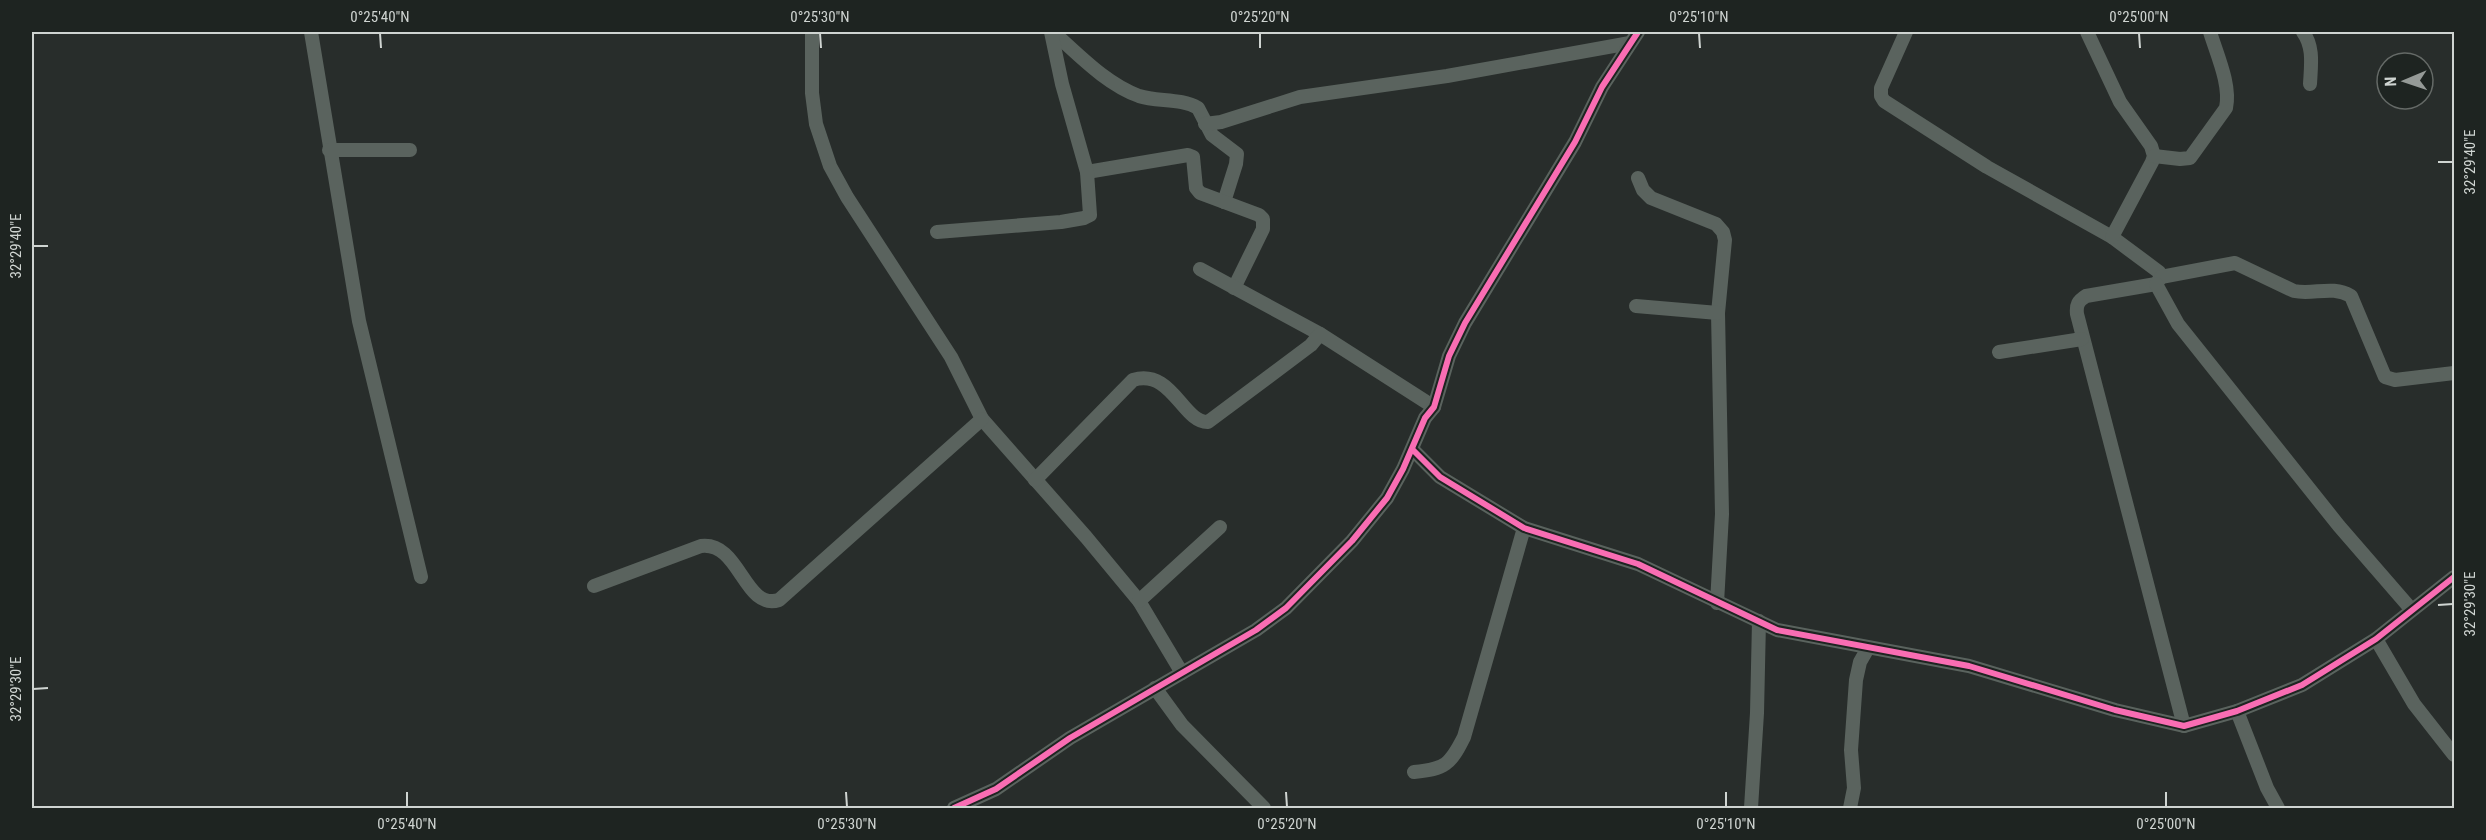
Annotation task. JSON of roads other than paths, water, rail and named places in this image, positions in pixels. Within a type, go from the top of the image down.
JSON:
[{"type":"street","points":[[311,32],[359,321],[421,577]]},
{"type":"street","points":[[812,32],[812,93],[820,142],[830,166],[951,357],[982,420],[1086,537],[1139,601],[1182,673]]},
{"type":"street","points":[[1052,32],[1126,91],[1142,97],[1193,105],[1200,111],[1212,135],[1237,154],[1224,202]]},
{"type":"street","points":[[937,232],[1061,222],[1090,215],[1088,171],[1062,84],[1052,32]]},
{"type":"street","points":[[1906,32],[1881,88],[1884,101],[1987,166],[2112,237],[2157,268],[2158,280],[2178,324],[2339,526],[2411,609]]},
{"type":"street","points":[[2087,32],[2120,102],[2148,141],[2154,156],[2112,237]]},
{"type":"street","points":[[2154,156],[2190,158],[2226,108],[2228,99],[2226,89],[2210,32]]},
{"type":"street","points":[[2303,32],[2310,42],[2310,84]]},
{"type":"street","points":[[1205,124],[1221,122],[1300,97],[1447,76],[1634,37]]},
{"type":"street","points":[[954,808],[990,793],[1070,738],[1256,630],[1286,608],[1372,519],[1387,498],[1413,450],[1425,418],[1434,406],[1449,356],[1465,323],[1575,142],[1602,87],[1634,37]]},
{"type":"street","points":[[329,150],[410,150]]},
{"type":"street","points":[[1088,171],[1188,155],[1193,157],[1196,188],[1205,196],[1259,215],[1264,224],[1234,288]]},
{"type":"street","points":[[1638,178],[1643,190],[1651,198],[1716,224],[1723,232],[1725,240],[1718,313],[1722,514],[1717,603]]},
{"type":"street","points":[[2184,726],[2082,339],[2076,314],[2076,306],[2080,300],[2094,294],[2235,263],[2294,291],[2302,293],[2334,289],[2350,296],[2385,377],[2395,380],[2454,372]]},
{"type":"street","points":[[1200,269],[1320,334],[1434,406]]},
{"type":"street","points":[[1636,306],[1718,313]]},
{"type":"street","points":[[1035,480],[1133,380],[1151,378],[1160,383],[1198,419],[1208,422],[1311,345],[1320,334]]},
{"type":"street","points":[[2000,352],[2082,339]]},
{"type":"street","points":[[594,586],[701,546],[711,545],[723,551],[761,599],[772,602],[778,600],[982,420]]},
{"type":"street","points":[[1413,450],[1440,477],[1524,528],[1612,554],[1776,630],[1968,666],[2115,710],[2184,726],[2237,711],[2302,685],[2376,639],[2454,577]]},
{"type":"street","points":[[1139,601],[1220,527]]},
{"type":"street","points":[[1414,772],[1444,766],[1455,754],[1464,737],[1524,528]]},
{"type":"street","points":[[1751,808],[1757,713],[1759,621]]},
{"type":"street","points":[[2376,639],[2414,704],[2454,755]]},
{"type":"street","points":[[1850,808],[1854,788],[1851,750],[1856,680],[1860,662],[1868,648]]},
{"type":"street","points":[[1155,688],[1182,724],[1264,808]]},
{"type":"street","points":[[2237,711],[2267,788],[2278,808]]}]
